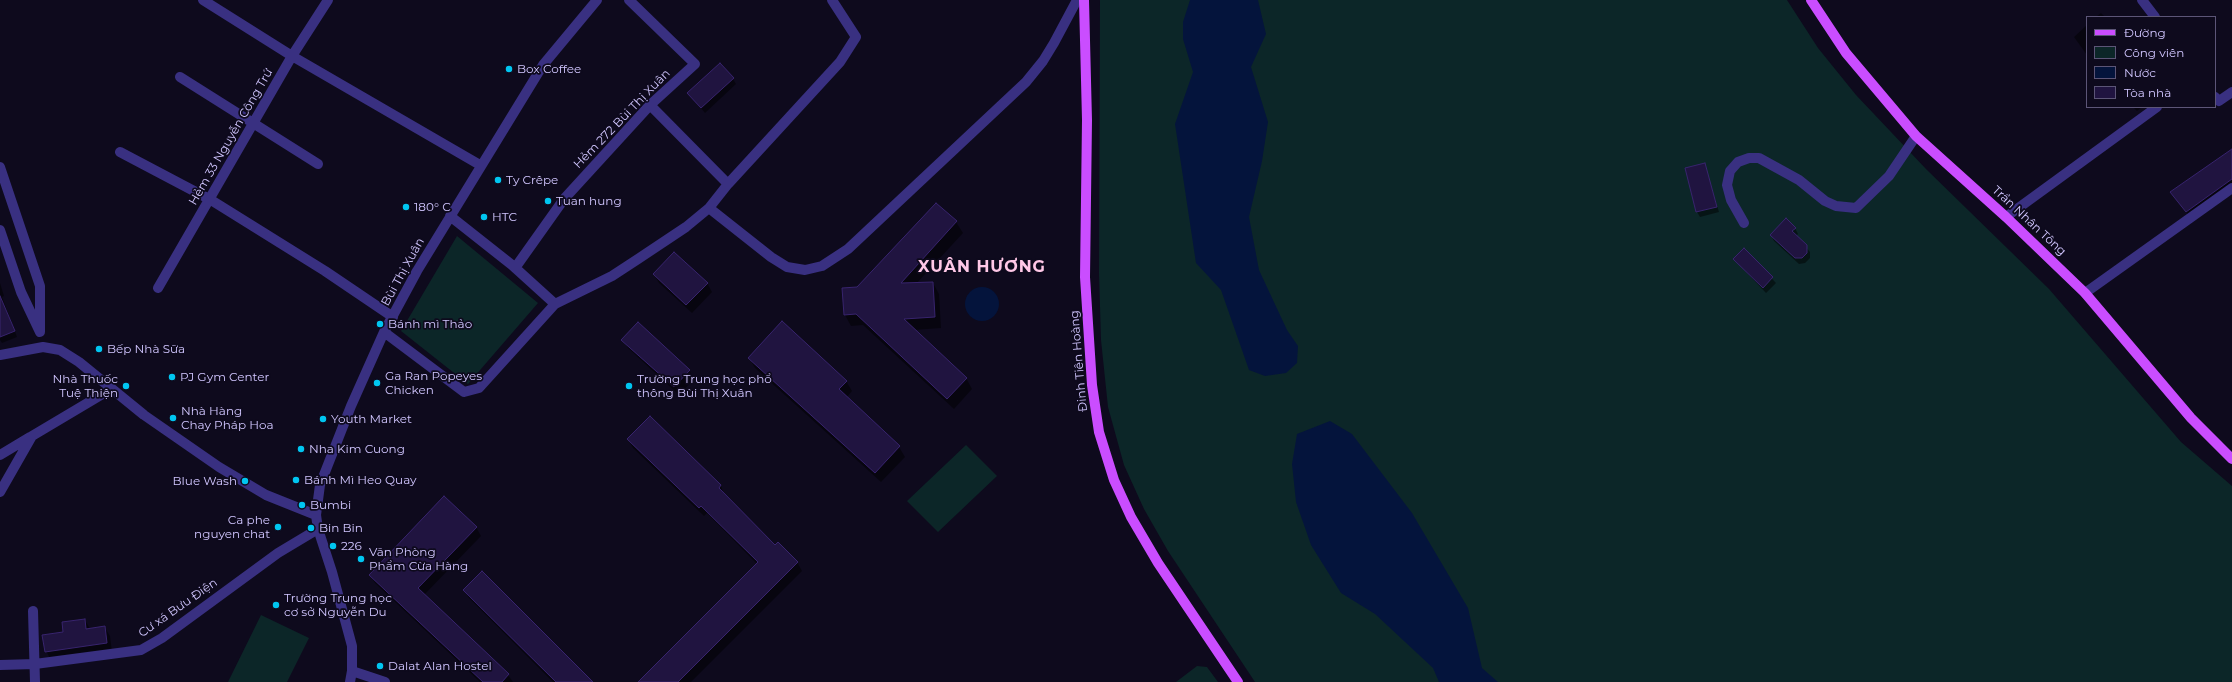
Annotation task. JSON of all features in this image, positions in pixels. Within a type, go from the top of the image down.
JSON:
[{"type":"main road","name":"Đinh Tiên Hoàng","points":[[1084,0],[1087,120],[1085,277],[1092,386],[1099,432],[1114,480],[1131,517],[1158,562],[1238,682]]},
{"type":"main road","name":"Trần Nhân Tông","points":[[1811,0],[1846,53],[1916,136],[2006,217],[2085,293],[2191,418],[2232,459]]},
{"type":"street","points":[[203,0],[292,56],[480,165]]},
{"type":"street","name":"Hẻm 33 Nguyễn Công Trứ","points":[[158,288],[211,200],[292,56],[328,0]]},
{"type":"street","name":"Bùi Thị Xuân","points":[[350,682],[352,671],[352,646],[346,619],[318,528],[316,516],[320,484],[351,406],[384,332],[450,216],[480,165],[543,65],[597,0]]},
{"type":"street","name":"Hẻm 272 Bùi Thị Xuân","points":[[515,268],[564,199],[650,105],[695,64],[629,0]]},
{"type":"street","points":[[384,332],[464,392],[479,388],[555,304],[612,276],[686,227],[709,208],[728,184],[840,62],[856,37],[832,0]]},
{"type":"street","points":[[709,208],[771,257],[787,267],[805,270],[822,266],[848,249],[1026,82],[1043,61],[1077,0]]},
{"type":"street","points":[[2142,0],[2154,16]]},
{"type":"street","points":[[180,77],[318,164]]},
{"type":"street","points":[[2216,98],[2219,101],[2232,92]]},
{"type":"street","points":[[650,105],[728,184]]},
{"type":"street","points":[[2006,217],[2156,108]]},
{"type":"street","points":[[1744,223],[1731,200],[1727,185],[1730,171],[1738,162],[1749,158],[1759,158],[1799,180],[1825,201],[1836,206],[1856,208],[1889,176],[1916,136]]},
{"type":"street","points":[[120,152],[211,200],[325,271],[393,317]]},
{"type":"street","points":[[0,167],[40,286],[40,332],[43,347]]},
{"type":"street","points":[[2085,293],[2232,188]]},
{"type":"street","points":[[450,216],[515,268],[555,304]]},
{"type":"street","points":[[0,230],[21,292],[40,332]]},
{"type":"street","points":[[0,355],[43,347],[60,350],[80,362],[111,389],[219,467],[266,495],[316,516]]},
{"type":"street","points":[[0,455],[111,389]]},
{"type":"street","points":[[0,492],[32,436]]},
{"type":"street","name":"Cư xá Bưu Điện","points":[[0,665],[35,664],[141,650],[162,638],[278,553],[318,528]]},
{"type":"street","points":[[33,611],[35,682]]},
{"type":"street","points":[[352,671],[385,682]]},
{"type":"green space","points":[[1100,0],[1787,0],[1818,48],[1856,95],[1926,169],[2049,289],[2181,442],[2232,486],[2232,682],[1255,682],[1168,551],[1144,509],[1124,465],[1108,407],[1101,340],[1099,273]]},
{"type":"green space","points":[[457,236],[538,303],[468,384],[401,331]]},
{"type":"green space","points":[[966,445],[997,476],[938,532],[907,501]]},
{"type":"green space","points":[[261,615],[309,638],[287,682],[228,682]]},
{"type":"green space","points":[[1197,666],[1207,667],[1218,682],[1176,682]]},
{"type":"water","points":[[1190,0],[1258,0],[1266,34],[1251,67],[1268,122],[1262,161],[1249,217],[1259,270],[1287,330],[1298,346],[1297,363],[1286,373],[1265,376],[1249,370],[1221,290],[1196,263],[1175,124],[1193,72],[1183,39],[1183,22]]},
{"type":"water","points":[[979,287],[985,287],[989,288],[996,294],[999,304],[998,311],[992,318],[985,321],[979,321],[975,320],[968,314],[965,307],[965,301],[966,297],[972,290]]},
{"type":"water","points":[[1330,421],[1352,434],[1412,513],[1468,608],[1482,668],[1498,682],[1439,682],[1433,668],[1375,614],[1341,593],[1311,545],[1296,502],[1292,464],[1297,434]]},
{"type":"building","points":[[720,63],[734,78],[701,108],[687,93]]},
{"type":"building","points":[[2232,149],[2232,179],[2186,212],[2170,192]]},
{"type":"building","points":[[1705,163],[1717,207],[1696,212],[1685,168]]},
{"type":"building","points":[[936,203],[957,221],[901,283],[933,282],[935,317],[904,319],[967,378],[947,399],[856,314],[844,315],[842,288],[857,287]]},
{"type":"building","points":[[1786,218],[1796,228],[1792,231],[1807,245],[1807,253],[1802,258],[1795,258],[1770,235]]},
{"type":"building","points":[[1744,248],[1773,277],[1763,288],[1733,259]]},
{"type":"building","points":[[674,252],[708,283],[686,305],[653,274]]},
{"type":"building","points":[[0,296],[15,331],[0,337]]},
{"type":"building","points":[[782,321],[847,381],[839,389],[900,446],[875,473],[748,358]]},
{"type":"building","points":[[638,322],[690,370],[674,387],[621,340]]},
{"type":"building","points":[[650,416],[721,485],[719,488],[775,545],[778,542],[798,562],[678,682],[638,682],[758,562],[701,506],[699,508],[627,439]]},
{"type":"building","points":[[444,496],[477,527],[418,588],[509,674],[502,682],[483,682],[369,575]]},
{"type":"building","points":[[482,571],[593,682],[556,682],[463,590]]},
{"type":"building","points":[[85,619],[86,629],[105,626],[107,643],[45,652],[42,635],[63,632],[62,622]]},
{"type":"place","name":"Box Coffee","points":[[509,69]]},
{"type":"place","name":"Ty Crêpe","points":[[498,180]]},
{"type":"place","name":"Tuan hung","points":[[548,201]]},
{"type":"place","name":"180° C","points":[[406,207]]},
{"type":"place","name":"HTC","points":[[484,217]]},
{"type":"place","name":"Bánh mì Thảo","points":[[380,324]]},
{"type":"place","name":"Bếp Nhà Sữa","points":[[99,349]]},
{"type":"place","name":"PJ Gym Center","points":[[172,377]]},
{"type":"place","name":"Ga Ran Popeyes Chicken","points":[[377,383]]},
{"type":"place","name":"Nhà Thuốc Tuệ Thiện","points":[[126,386]]},
{"type":"place","name":"Trường Trung học phổ thông Bùi Thị Xuân","points":[[629,386]]},
{"type":"place","name":"Nhà Hàng Chay Pháp Hoa","points":[[173,418]]},
{"type":"place","name":"Youth Market","points":[[323,419]]},
{"type":"place","name":"Nha Kim Cuong","points":[[301,449]]},
{"type":"place","name":"Bánh Mì Heo Quay","points":[[296,480]]},
{"type":"place","name":"Blue Wash","points":[[245,481]]},
{"type":"place","name":"Bumbi","points":[[302,505]]},
{"type":"place","name":"Ca phe nguyen chat","points":[[278,527]]},
{"type":"place","name":"Bin Bin","points":[[311,528]]},
{"type":"place","name":"226","points":[[333,546]]},
{"type":"place","name":"Văn Phòng Phẩm Cừa Hàng","points":[[361,559]]},
{"type":"place","name":"Trường Trung học cơ sở Nguyễn Du","points":[[276,605]]},
{"type":"place","name":"Dalat Alan Hostel","points":[[380,666]]},
{"type":"district","name":"XUÂN HƯƠNG","points":[[982,267]]}]
